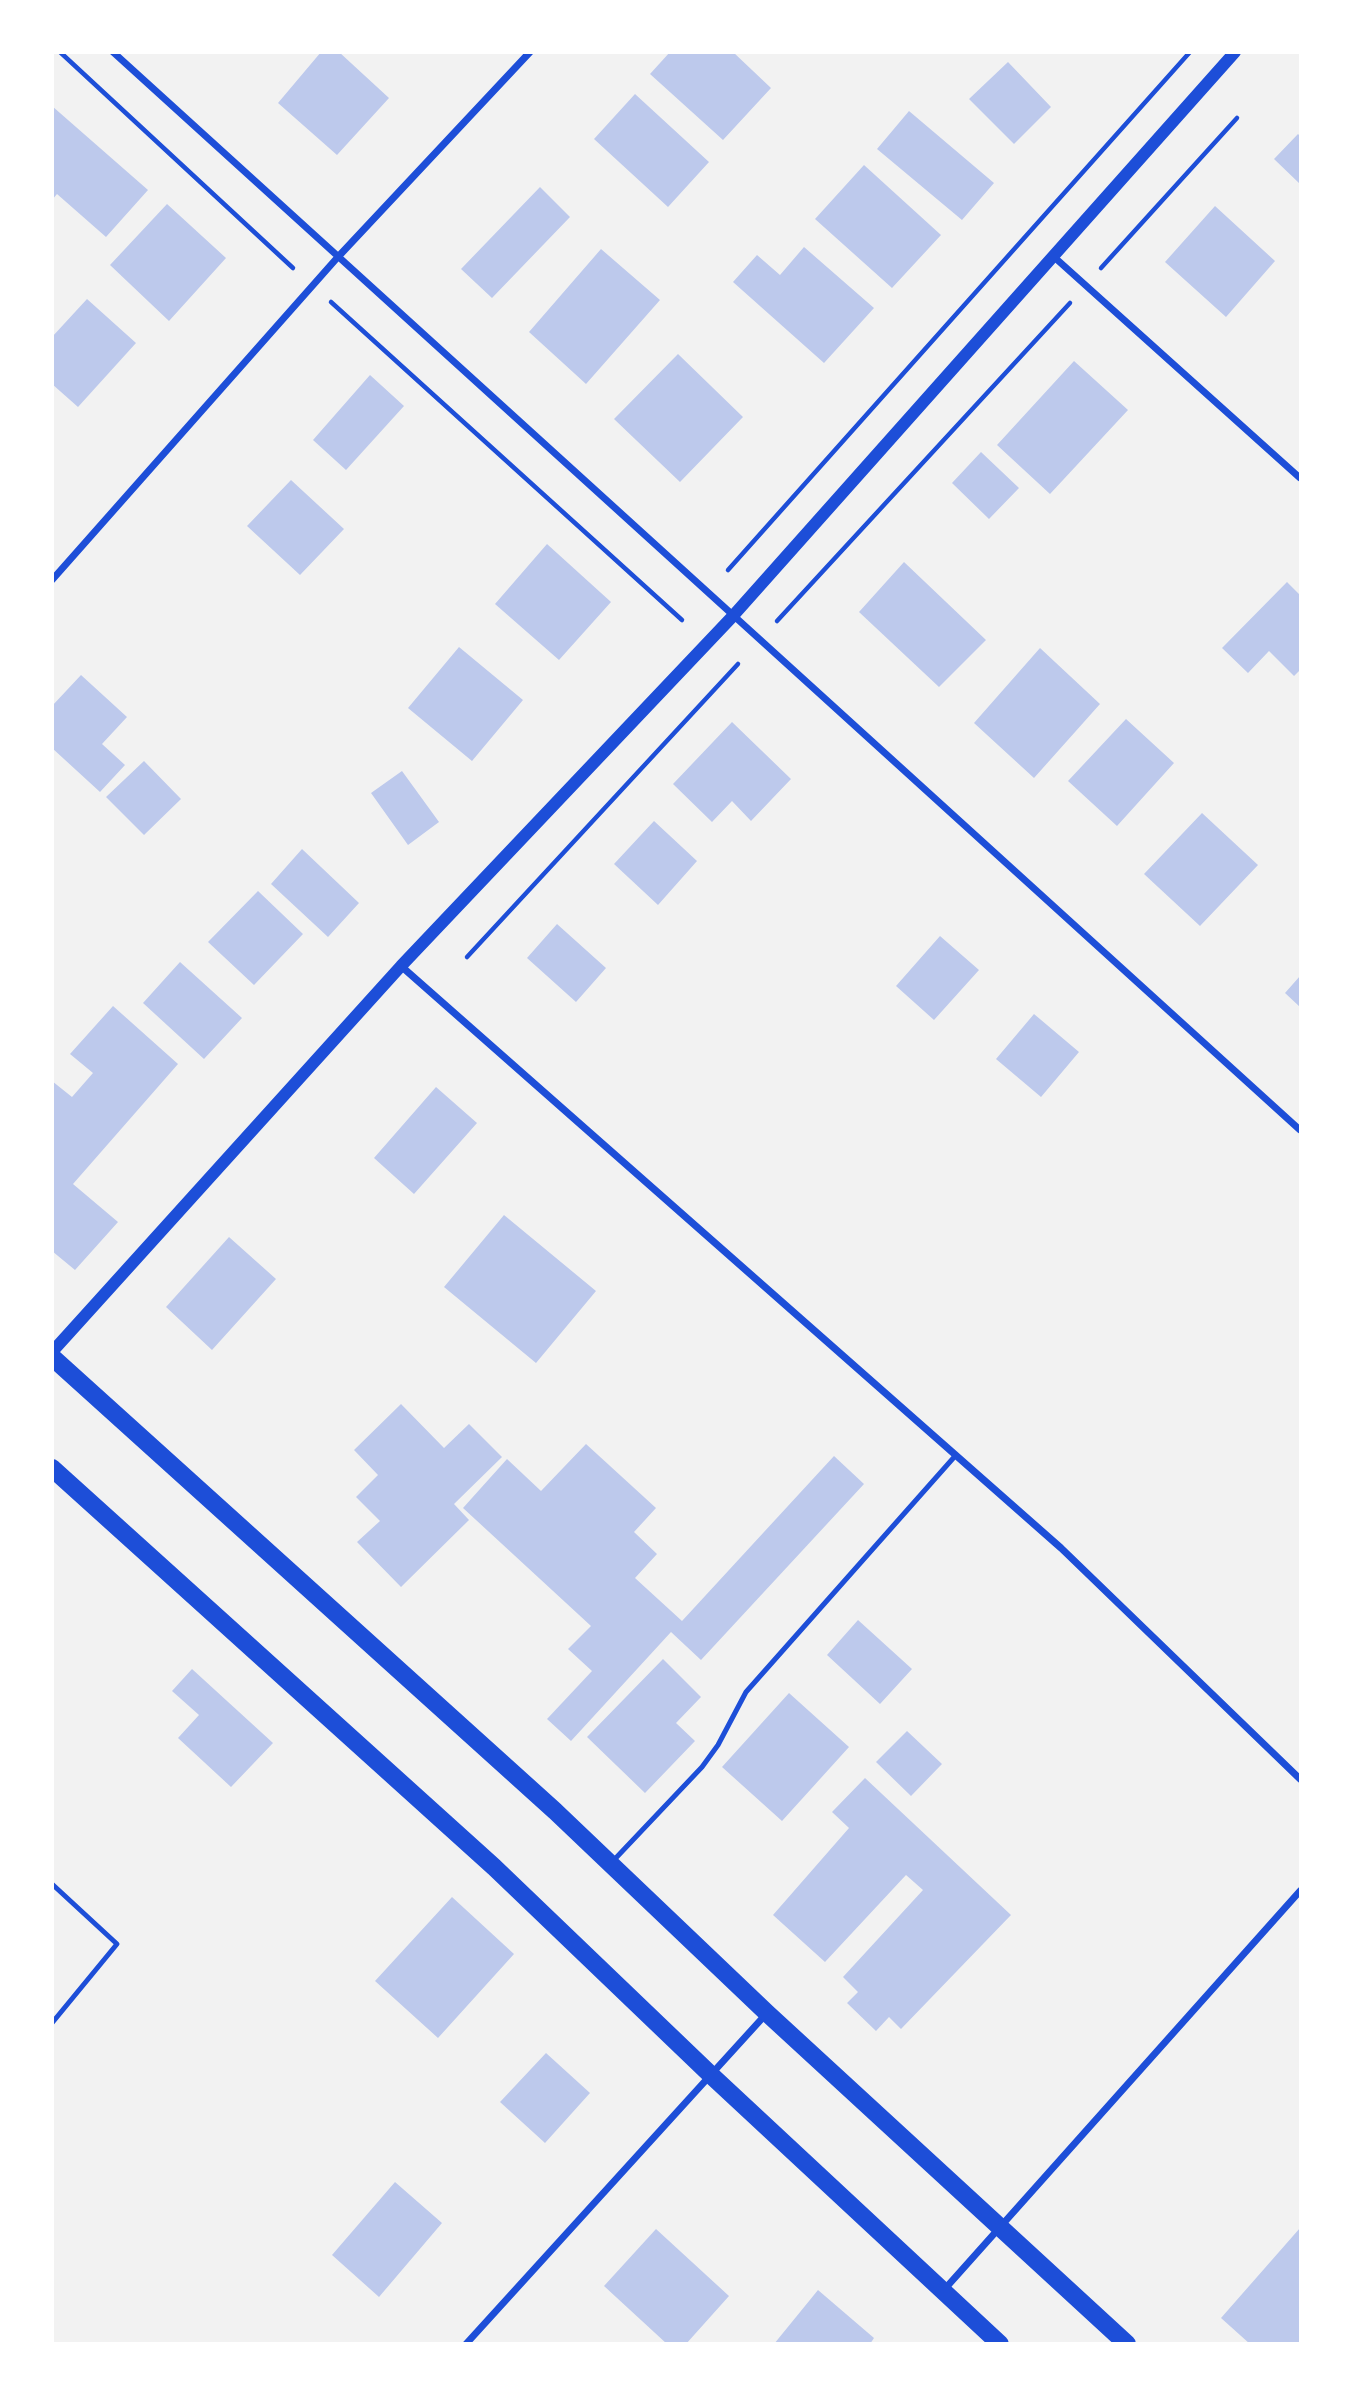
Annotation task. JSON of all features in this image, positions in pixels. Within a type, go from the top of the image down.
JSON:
[{"type":"main road","points":[[52,1354],[610,1864],[767,2013],[1127,2343]]},
{"type":"main road","points":[[52,1468],[494,1867],[712,2076],[1000,2343]]},
{"type":"street","points":[[113,52],[732,617],[1300,1130]]},
{"type":"street","points":[[52,580],[337,258],[530,52]]},
{"type":"street","points":[[52,1354],[401,965],[732,617],[1236,52]]},
{"type":"street","points":[[1054,256],[1300,478]]},
{"type":"street","points":[[401,965],[1061,1548],[1300,1779]]},
{"type":"street","points":[[943,2291],[1300,1891]]},
{"type":"street","points":[[466,2343],[767,2013]]},
{"type":"lane","points":[[610,1864],[702,1767],[718,1745],[746,1692],[956,1455]]},
{"type":"lane","points":[[52,1884],[117,1944],[52,2023]]},
{"type":"path","points":[[60,52],[313,286],[682,620]]},
{"type":"path","points":[[728,570],[1190,52]]},
{"type":"path","points":[[775,625],[1237,118]]},
{"type":"path","points":[[467,957],[738,664]]},
{"type":"building","points":[[321,52],[339,52],[389,98],[337,155],[278,103]]},
{"type":"building","points":[[670,52],[733,52],[771,88],[723,140],[650,74]]},
{"type":"building","points":[[1008,62],[1051,107],[1014,144],[969,99]]},
{"type":"building","points":[[635,94],[709,162],[668,207],[594,139]]},
{"type":"building","points":[[52,106],[148,190],[106,237],[57,194],[52,200]]},
{"type":"building","points":[[909,111],[994,183],[962,220],[877,149]]},
{"type":"building","points":[[1298,134],[1300,136],[1300,184],[1274,159]]},
{"type":"building","points":[[864,165],[941,235],[892,288],[815,219]]},
{"type":"building","points":[[540,187],[570,217],[492,298],[461,269]]},
{"type":"building","points":[[167,204],[226,258],[169,321],[110,265]]},
{"type":"building","points":[[1215,206],[1275,261],[1226,317],[1165,262]]},
{"type":"building","points":[[804,247],[874,308],[824,363],[733,282],[757,255],[780,275]]},
{"type":"building","points":[[601,249],[660,300],[586,384],[529,332]]},
{"type":"building","points":[[87,299],[136,343],[78,407],[52,384],[52,337]]},
{"type":"building","points":[[678,354],[743,417],[680,482],[614,419]]},
{"type":"building","points":[[1074,361],[1128,410],[1050,494],[997,445]]},
{"type":"building","points":[[370,375],[404,406],[346,470],[313,440]]},
{"type":"building","points":[[981,452],[1019,488],[989,519],[952,483]]},
{"type":"building","points":[[291,480],[344,529],[300,575],[247,526]]},
{"type":"building","points":[[547,544],[611,602],[559,660],[495,604]]},
{"type":"building","points":[[904,562],[986,640],[939,687],[859,612]]},
{"type":"building","points":[[1287,582],[1300,595],[1300,670],[1294,676],[1269,651],[1248,673],[1222,648]]},
{"type":"building","points":[[459,647],[523,700],[472,761],[408,708]]},
{"type":"building","points":[[1040,648],[1100,704],[1034,778],[974,723]]},
{"type":"building","points":[[81,675],[127,717],[102,744],[125,765],[100,792],[52,748],[52,706]]},
{"type":"building","points":[[1126,719],[1174,763],[1117,826],[1068,781]]},
{"type":"building","points":[[732,722],[791,779],[751,821],[732,801],[712,822],[673,784]]},
{"type":"building","points":[[144,761],[181,799],[144,835],[106,797]]},
{"type":"building","points":[[402,771],[439,822],[408,845],[371,793]]},
{"type":"building","points":[[1202,813],[1258,865],[1200,926],[1144,874]]},
{"type":"building","points":[[654,821],[697,861],[658,905],[614,864]]},
{"type":"building","points":[[302,849],[359,903],[328,937],[271,884]]},
{"type":"building","points":[[258,891],[303,934],[254,985],[208,942]]},
{"type":"building","points":[[557,924],[606,968],[576,1002],[527,958]]},
{"type":"building","points":[[940,936],[979,970],[934,1020],[896,986]]},
{"type":"building","points":[[180,962],[242,1018],[204,1059],[143,1003]]},
{"type":"building","points":[[1300,976],[1300,1007],[1285,993]]},
{"type":"building","points":[[113,1006],[178,1064],[73,1184],[118,1222],[75,1270],[52,1251],[52,1081],[72,1097],[93,1073],[70,1054]]},
{"type":"building","points":[[1034,1014],[1079,1052],[1041,1097],[996,1059]]},
{"type":"building","points":[[436,1087],[477,1123],[414,1194],[374,1158]]},
{"type":"building","points":[[504,1215],[596,1291],[536,1363],[444,1287]]},
{"type":"building","points":[[229,1237],[276,1279],[212,1350],[166,1307]]},
{"type":"building","points":[[401,1404],[444,1448],[469,1424],[502,1457],[454,1504],[469,1520],[401,1587],[357,1542],[380,1521],[356,1497],[378,1475],[354,1450]]},
{"type":"building","points":[[586,1444],[656,1508],[634,1532],[657,1554],[635,1578],[682,1621],[834,1456],[864,1484],[701,1660],[671,1632],[571,1741],[547,1719],[592,1671],[568,1649],[591,1626],[463,1508],[507,1459],[541,1491]]},
{"type":"building","points":[[858,1620],[912,1669],[880,1704],[827,1655]]},
{"type":"building","points":[[663,1659],[701,1697],[676,1723],[695,1741],[645,1793],[587,1737]]},
{"type":"building","points":[[192,1669],[273,1743],[231,1787],[178,1738],[199,1715],[172,1691]]},
{"type":"building","points":[[789,1693],[849,1747],[782,1821],[722,1767]]},
{"type":"building","points":[[907,1731],[942,1764],[911,1796],[876,1762]]},
{"type":"building","points":[[865,1778],[1011,1915],[901,2029],[889,2017],[876,2031],[847,2003],[858,1992],[843,1977],[923,1890],[906,1875],[825,1962],[773,1915],[849,1828],[832,1812]]},
{"type":"building","points":[[452,1897],[514,1954],[438,2038],[375,1981]]},
{"type":"building","points":[[546,2053],[590,2093],[545,2143],[500,2102]]},
{"type":"building","points":[[395,2182],[442,2223],[379,2297],[332,2255]]},
{"type":"building","points":[[1300,2228],[1300,2344],[1250,2344],[1221,2318]]},
{"type":"building","points":[[656,2229],[729,2296],[686,2344],[667,2344],[604,2286]]},
{"type":"building","points":[[818,2290],[874,2338],[870,2344],[774,2344]]}]
